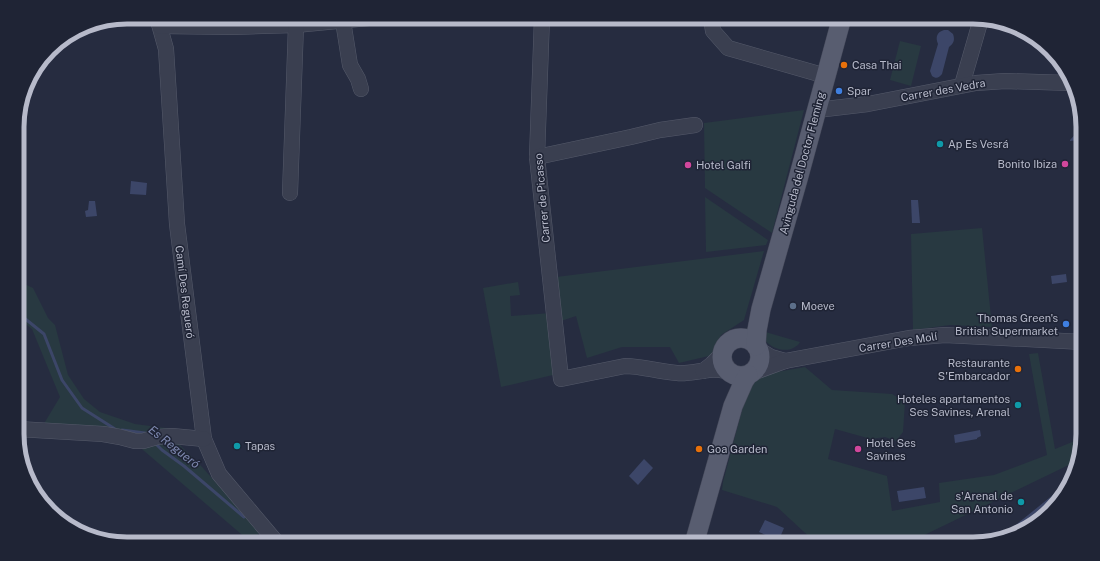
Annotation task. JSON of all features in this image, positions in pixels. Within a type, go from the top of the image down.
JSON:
[{"type":"main road","name":"Avinguda del Doctor Fleming","points":[[696,537],[733,406],[744,381],[756,368],[759,362],[760,356],[752,345],[840,24]]},
{"type":"main road","points":[[750,374],[738,376],[726,366],[724,349],[731,341],[736,339],[752,345]]},
{"type":"main road","name":"Avinguda del Doctor Fleming","points":[[726,366],[732,388],[733,406]]},
{"type":"street","name":"Camí Des Regueró","points":[[159,24],[166,49],[177,224],[204,440],[219,474],[272,537]]},
{"type":"street","points":[[226,24],[233,27],[264,24]]},
{"type":"street","points":[[290,193],[296,24]]},
{"type":"street","points":[[348,24],[350,65],[358,79],[361,89]]},
{"type":"street","name":"Carrer de Picasso","points":[[542,24],[537,157],[560,379],[624,366],[678,373],[703,371],[712,364],[726,366]]},
{"type":"street","points":[[712,24],[713,31],[728,48],[826,76]]},
{"type":"street","points":[[962,85],[980,24]]},
{"type":"street","name":"Carrer des Vedra","points":[[817,110],[868,104],[976,83],[1005,81],[1066,83]]},
{"type":"street","points":[[537,157],[660,130],[696,125]]},
{"type":"street","name":"Carrer Des Molí","points":[[750,374],[785,361],[909,338],[945,335],[1076,342]]},
{"type":"street","name":"Carrer Des Molí","points":[[752,345],[770,357],[785,361]]},
{"type":"street","points":[[24,428],[102,434],[134,441],[143,441],[164,436],[204,440]]},
{"type":"shaded area","points":[[900,41],[921,46],[911,86],[890,80]]},
{"type":"shaded area","points":[[804,110],[772,233],[705,188],[704,123]]},
{"type":"shaded area","points":[[705,197],[768,240],[766,245],[706,252]]},
{"type":"shaded area","points":[[982,228],[992,327],[950,325],[913,330],[911,234]]},
{"type":"shaded area","points":[[764,251],[744,320],[721,335],[713,355],[679,363],[670,347],[622,347],[587,358],[576,316],[558,322],[556,277]]},
{"type":"shaded area","points":[[518,282],[520,295],[510,296],[511,316],[551,313],[553,375],[501,387],[483,288]]},
{"type":"shaded area","points":[[24,284],[33,288],[48,318],[55,325],[68,375],[84,399],[100,412],[135,424],[196,432],[145,437],[42,427],[60,397],[32,329],[24,323]]},
{"type":"shaded area","points":[[762,331],[800,342],[797,346],[788,350],[775,348],[765,340]]},
{"type":"shaded area","points":[[1038,353],[1055,449],[1076,441],[1072,464],[920,537],[809,537],[777,507],[722,490],[747,391],[756,380],[771,373],[805,367],[832,390],[892,394],[905,402],[903,432],[896,441],[885,437],[871,439],[835,429],[828,459],[887,476],[892,511],[940,502],[939,483],[994,475],[1047,455],[1029,354]]},
{"type":"shaded area","points":[[177,442],[203,468],[259,531],[257,537],[244,537],[136,444]]},
{"type":"water","points":[[944,30],[948,30],[953,34],[954,40],[949,47],[942,74],[935,78],[932,76],[930,71],[938,44],[937,35]]},
{"type":"water","points":[[1076,134],[1076,140],[1070,140]]},
{"type":"water","points":[[131,181],[147,183],[146,195],[130,194]]},
{"type":"water","points":[[911,200],[918,200],[920,223],[912,223]]},
{"type":"water","points":[[89,201],[95,201],[97,216],[86,217],[85,211],[88,210]]},
{"type":"water","points":[[1066,274],[1067,282],[1052,284],[1051,276]]},
{"type":"water","points":[[980,430],[981,436],[977,439],[955,443],[954,435]]},
{"type":"water","points":[[644,459],[653,468],[638,485],[629,476]]},
{"type":"water","points":[[924,487],[926,498],[899,502],[897,491]]},
{"type":"water","points":[[1059,490],[1051,502],[1041,512],[1030,520],[1009,531]]},
{"type":"water","points":[[765,520],[784,528],[781,535],[785,537],[770,537],[759,532]]},
{"type":"waterway","name":"Es Regueró","points":[[24,318],[44,334],[62,380],[82,408],[115,429]]},
{"type":"waterway","name":"Es Regueró","points":[[122,430],[145,433],[147,435]]},
{"type":"waterway","name":"Es Regueró","points":[[154,442],[244,517]]},
{"type":"place","name":"Casa Thai","points":[[844,65]]},
{"type":"place","name":"Spar","points":[[839,91]]},
{"type":"place","name":"Ap Es Vesrá","points":[[940,144]]},
{"type":"place","name":"Bonito Ibiza","points":[[1065,164]]},
{"type":"place","name":"Hotel Galfi","points":[[688,165]]},
{"type":"place","name":"Moeve","points":[[793,306]]},
{"type":"place","name":"Thomas Green's British Supermarket","points":[[1066,324]]},
{"type":"place","name":"Restaurante S'Embarcador","points":[[1018,369]]},
{"type":"place","name":"Hoteles apartamentos Ses Savines, Arenal","points":[[1018,405]]},
{"type":"place","name":"Tapas","points":[[237,446]]},
{"type":"place","name":"Goa Garden","points":[[699,449]]},
{"type":"place","name":"Hotel Ses Savines","points":[[858,449]]},
{"type":"place","name":"s'Arenal de San Antonio","points":[[1021,502]]}]
